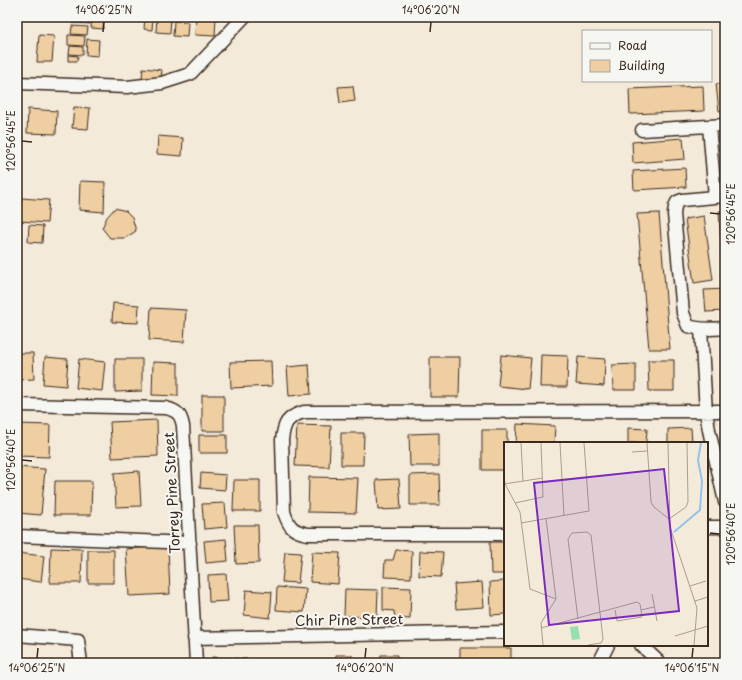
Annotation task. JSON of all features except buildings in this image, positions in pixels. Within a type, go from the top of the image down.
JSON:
[{"type":"street","points":[[17,83],[127,87],[162,83],[190,74],[244,17]]},
{"type":"street","points":[[642,130],[725,125]]},
{"type":"street","points":[[709,126],[720,197],[682,200],[677,202],[674,214],[682,313],[688,326],[701,329],[725,328]]},
{"type":"street","points":[[701,329],[706,412],[725,502]]},
{"type":"street","name":"Torrey Pine Street","points":[[17,405],[166,408],[178,413],[182,419],[183,426],[196,663]]},
{"type":"street","points":[[504,534],[308,534],[298,532],[287,522],[284,512],[282,440],[286,422],[293,415],[304,412],[725,411]]},
{"type":"street","points":[[708,527],[725,527]]},
{"type":"street","points":[[17,536],[190,543]]},
{"type":"street","name":"Chir Pine Street","points":[[194,638],[504,632]]},
{"type":"street","points":[[17,635],[78,640],[81,663]]},
{"type":"street","points":[[599,663],[608,646]]},
{"type":"street","points":[[642,646],[660,663]]}]
